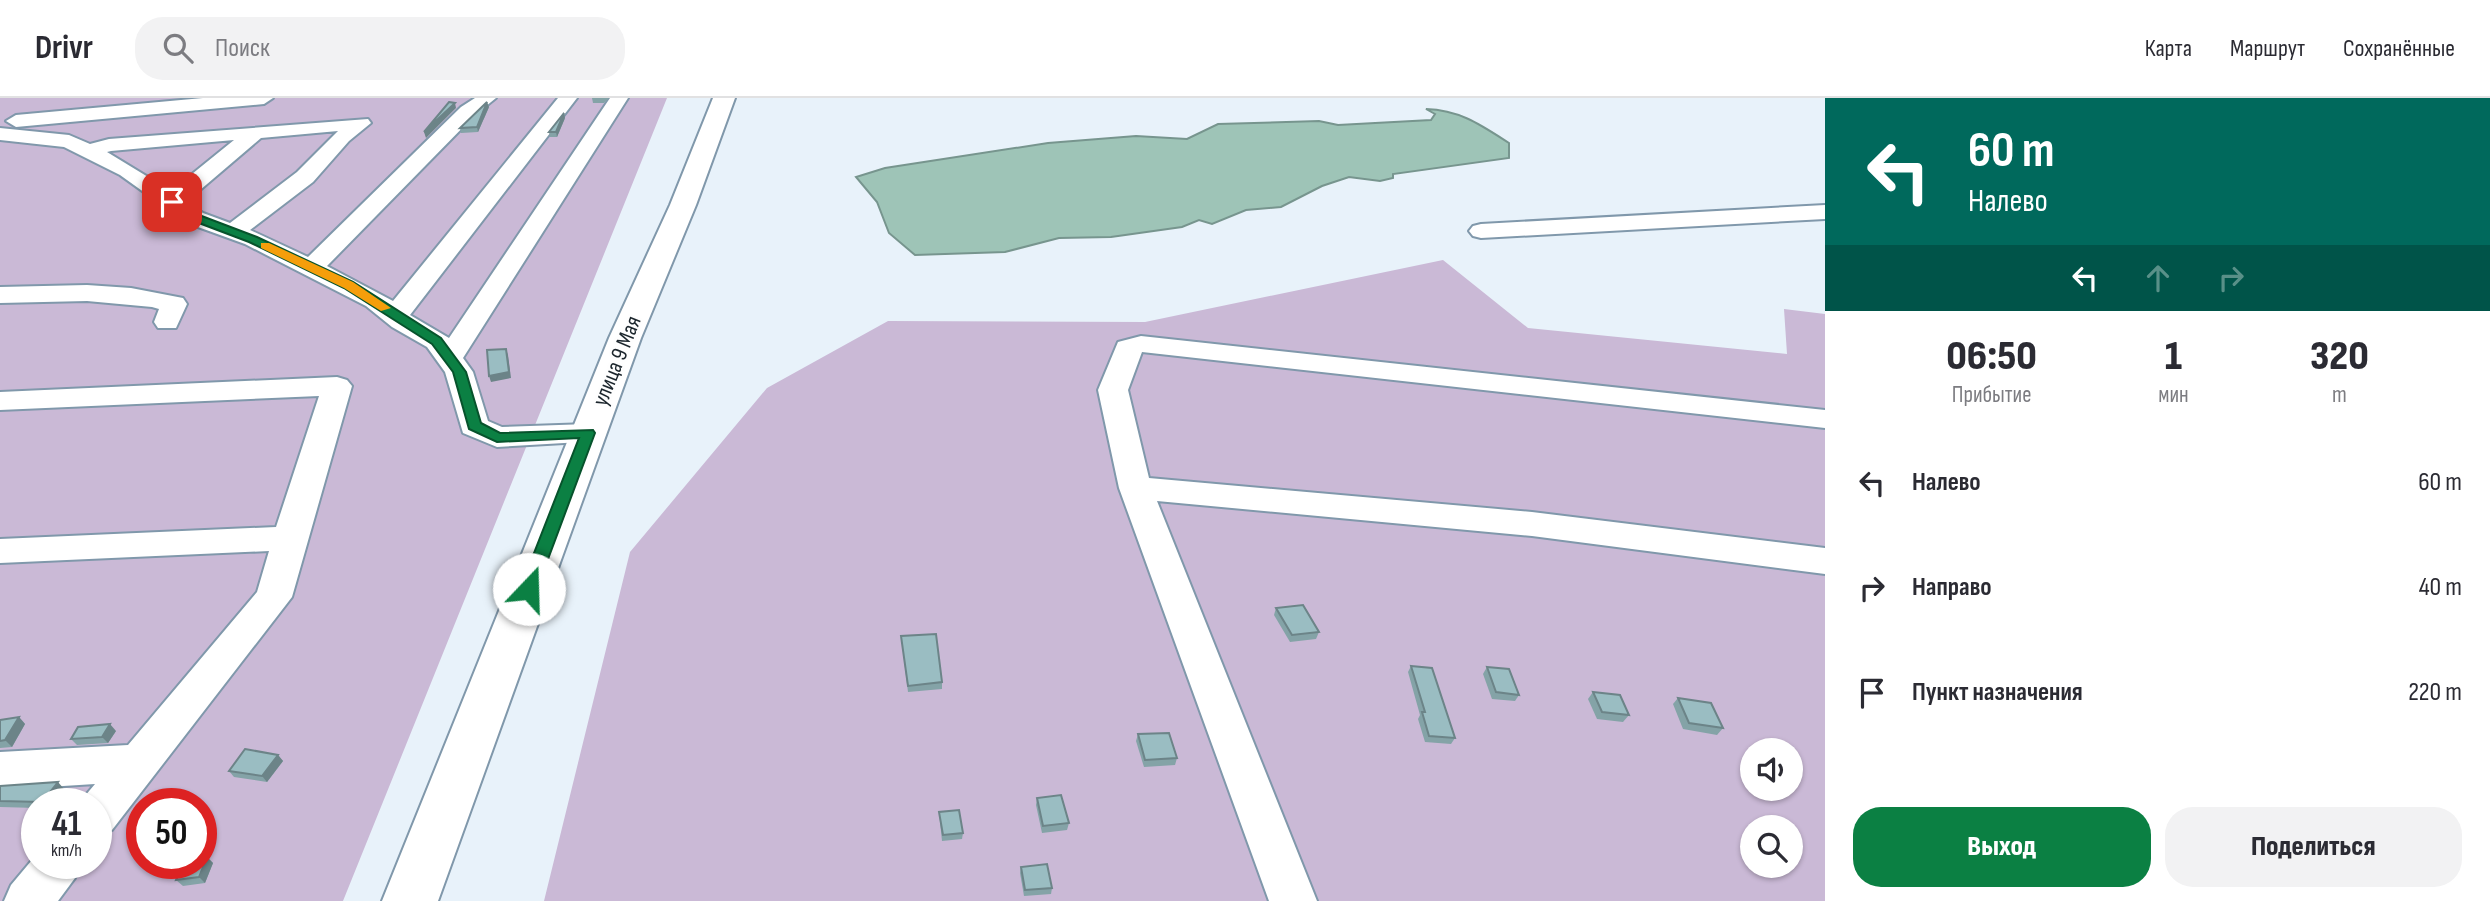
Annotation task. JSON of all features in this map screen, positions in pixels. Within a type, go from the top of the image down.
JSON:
[{"type":"main road","name":"улица 9 Мая","points":[[410,901],[588,433],[724,98]]},
{"type":"lane","points":[[0,123],[264,98]]},
{"type":"lane","points":[[312,267],[468,111],[486,98]]},
{"type":"lane","points":[[395,316],[568,98]]},
{"type":"lane","points":[[449,358],[619,98]]},
{"type":"lane","points":[[89,151],[109,145],[361,123],[342,137],[305,177],[233,232]]},
{"type":"lane","points":[[172,202],[256,132]]},
{"type":"lane","points":[[0,134],[69,141],[127,171],[195,218],[312,267],[366,295],[437,341],[460,372],[474,426],[497,437],[588,433]]},
{"type":"lane","points":[[1481,231],[1825,212]]},
{"type":"lane","points":[[0,295],[91,292],[138,295],[173,304],[167,322]]},
{"type":"lane","points":[[1293,901],[1135,488],[1113,390],[1128,348],[1141,344],[1825,419]]},
{"type":"lane","points":[[0,401],[337,386],[274,597],[112,796]]},
{"type":"lane","points":[[1135,488],[1532,524],[1825,561]]},
{"type":"lane","points":[[0,551],[290,538]]},
{"type":"lane","points":[[0,771],[139,763]]},
{"type":"lane","points":[[28,901],[46,879]]},
{"type":"shaded area","points":[[0,98],[667,98],[343,901],[0,901]]},
{"type":"shaded area","points":[[1426,109],[1460,115],[1489,130],[1509,143],[1509,158],[1393,174],[1393,178],[1380,181],[1349,177],[1322,186],[1281,207],[1246,210],[1212,224],[1199,220],[1182,227],[1111,237],[1059,238],[1005,252],[915,255],[889,233],[877,202],[856,177],[885,168],[1048,143],[1136,136],[1187,139],[1218,124],[1319,121],[1338,125],[1431,120],[1435,114]]},
{"type":"shaded area","points":[[1443,260],[1528,328],[1787,354],[1784,309],[1825,314],[1825,901],[544,901],[630,552],[767,388],[888,321],[1145,322]]},
{"type":"building","points":[[449,102],[455,103],[424,132]]},
{"type":"building","points":[[487,102],[477,127],[460,128]]},
{"type":"building","points":[[564,113],[556,132],[549,132]]},
{"type":"building","points":[[506,349],[509,372],[489,376],[487,350]]},
{"type":"building","points":[[1303,605],[1319,632],[1292,635],[1276,608]]},
{"type":"building","points":[[936,634],[942,682],[908,686],[901,636]]},
{"type":"building","points":[[1411,666],[1432,668],[1455,738],[1429,736],[1422,712],[1425,712]]},
{"type":"building","points":[[1487,667],[1509,669],[1519,695],[1496,692]]},
{"type":"building","points":[[1593,692],[1620,695],[1629,715],[1602,712]]},
{"type":"building","points":[[1678,698],[1711,703],[1723,728],[1689,723]]},
{"type":"building","points":[[19,717],[5,740],[0,741],[0,720]]},
{"type":"building","points":[[110,724],[102,737],[71,739],[78,727]]},
{"type":"building","points":[[1169,733],[1177,758],[1145,760],[1138,734]]},
{"type":"building","points":[[245,749],[278,755],[262,776],[229,771]]},
{"type":"building","points":[[58,782],[53,788],[21,788],[21,802],[0,801],[0,786]]},
{"type":"building","points":[[1061,795],[1069,823],[1043,826],[1037,798]]},
{"type":"building","points":[[959,810],[963,833],[943,835],[939,812]]},
{"type":"building","points":[[1047,864],[1052,888],[1025,890],[1021,867]]},
{"type":"slow traffic","points":[[265,246],[348,285],[385,308]]},
{"type":"route","points":[[172,202],[195,218],[253,239],[282,256],[348,285],[375,300],[401,321],[437,341],[460,372],[474,426],[497,437],[531,438],[588,433],[529,589]]}]
